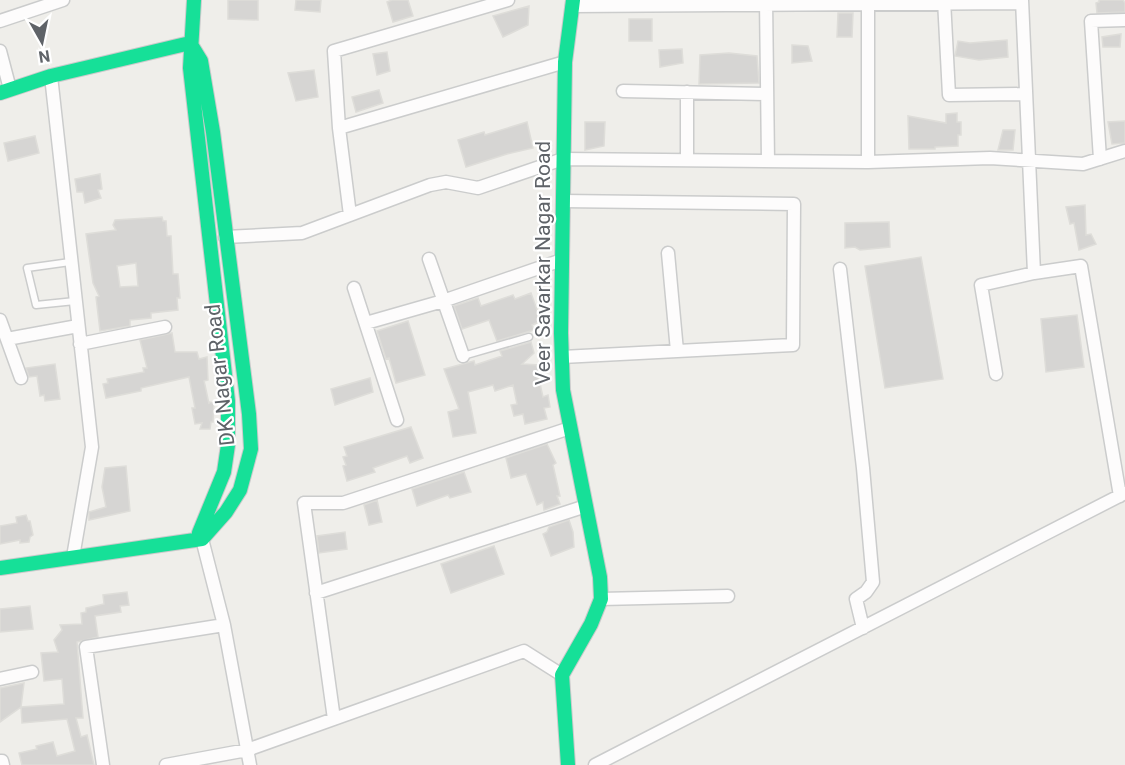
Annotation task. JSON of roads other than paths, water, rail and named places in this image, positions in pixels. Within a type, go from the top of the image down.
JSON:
[{"type":"main road","points":[[5,91],[51,76],[190,43],[194,0]]},
{"type":"main road","name":"Veer Savarkar Nagar Road","points":[[562,675],[591,624],[601,599],[600,577],[563,390],[565,62],[572,3]]},
{"type":"main road","name":"DK Nagar Road","points":[[190,43],[201,61],[213,132],[249,414],[251,449],[240,490],[226,512],[199,540]]},
{"type":"main road","name":"DK Nagar Road","points":[[190,43],[190,68],[205,213],[228,401],[229,441],[224,471],[199,540]]},
{"type":"main road","points":[[0,568],[199,540]]},
{"type":"main road","points":[[562,675],[568,765]]},
{"type":"street","points":[[0,21],[63,0]]},
{"type":"street","points":[[350,215],[339,128],[334,51],[508,0]]},
{"type":"street","points":[[572,3],[1022,1],[1034,273]]},
{"type":"street","points":[[766,2],[768,161]]},
{"type":"street","points":[[868,2],[868,162]]},
{"type":"street","points":[[944,2],[949,95],[1026,94]]},
{"type":"street","points":[[1100,159],[1091,21],[1125,20]]},
{"type":"street","points":[[0,51],[5,91]]},
{"type":"street","points":[[339,128],[565,62]]},
{"type":"street","points":[[51,76],[92,447],[73,557]]},
{"type":"street","points":[[623,92],[767,93]]},
{"type":"street","points":[[687,93],[687,160]]},
{"type":"street","points":[[225,237],[302,233],[430,185],[446,182],[478,188],[563,159],[868,162],[990,158],[1083,165],[1125,151]]},
{"type":"street","points":[[562,357],[793,345],[794,204],[563,201]]},
{"type":"street","points":[[668,253],[677,351]]},
{"type":"street","points":[[429,259],[463,356]]},
{"type":"street","points":[[366,323],[444,301],[562,260]]},
{"type":"street","points":[[595,765],[1123,495],[1081,266],[1034,273],[981,285],[996,374]]},
{"type":"street","points":[[840,269],[863,468],[873,582],[866,592],[856,599],[863,628]]},
{"type":"street","points":[[354,288],[397,420]]},
{"type":"street","points":[[0,320],[21,378]]},
{"type":"street","points":[[7,339],[78,326]]},
{"type":"street","points":[[80,344],[165,327]]},
{"type":"street","points":[[334,719],[304,503],[343,503],[570,428]]},
{"type":"street","points":[[316,593],[586,506]]},
{"type":"street","points":[[199,540],[224,625],[250,765]]},
{"type":"street","points":[[601,599],[728,596]]},
{"type":"street","points":[[103,765],[86,646],[224,625]]},
{"type":"street","points":[[166,765],[247,750],[524,651],[562,675]]},
{"type":"street","points":[[0,679],[32,672]]},
{"type":"street","points":[[0,761],[3,765]]},
{"type":"lane","points":[[70,262],[27,268],[36,305],[75,301]]},
{"type":"lane","points":[[463,356],[530,337]]}]
